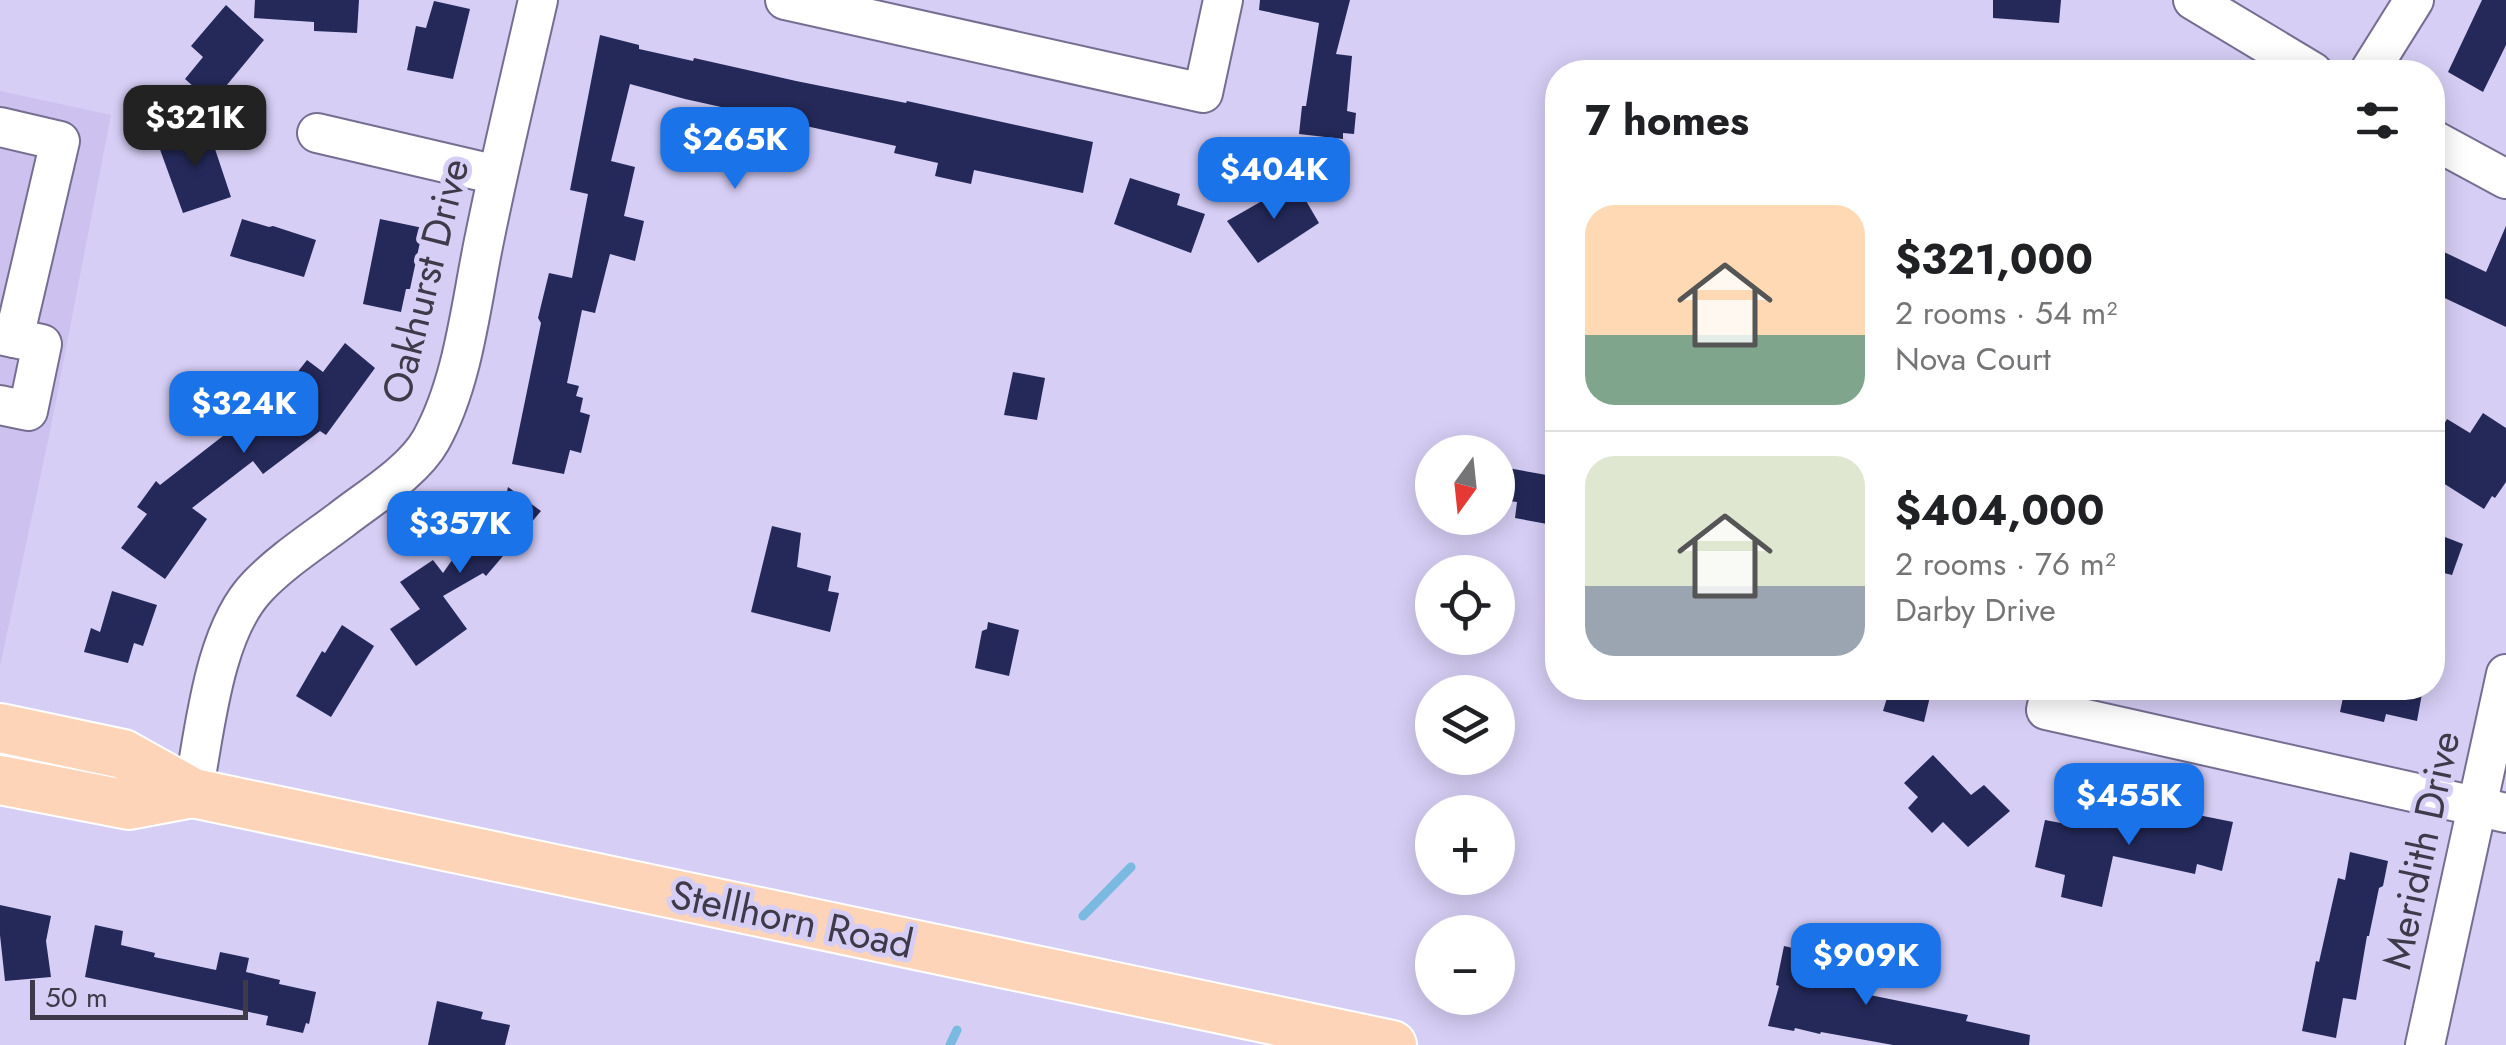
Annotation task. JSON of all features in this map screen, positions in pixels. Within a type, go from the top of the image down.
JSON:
[{"type":"main road","name":"Stellhorn Road","points":[[0,728],[123,754],[192,793],[1392,1045]]},
{"type":"main road","name":"Stellhorn Road","points":[[0,780],[129,805],[192,793]]},
{"type":"street","name":"Oakhurst Drive","points":[[192,793],[218,662],[232,627],[255,589],[278,567],[402,473],[429,444],[444,412],[458,371],[497,175],[538,0]]},
{"type":"street","points":[[784,0],[1203,93],[1223,0]]},
{"type":"street","points":[[2193,0],[2293,60]]},
{"type":"street","points":[[2376,60],[2414,0]]},
{"type":"street","points":[[0,126],[60,142],[19,339],[28,411],[0,405]]},
{"type":"street","points":[[317,134],[497,175]]},
{"type":"street","points":[[2445,147],[2506,179]]},
{"type":"street","name":"Meridith Drive","points":[[2424,1045],[2492,810],[2506,674]]},
{"type":"street","points":[[2056,700],[2492,810]]},
{"type":"shaded area","points":[[0,91],[111,115],[0,666]]},
{"type":"building","points":[[255,0],[359,0],[357,33],[314,31],[314,22],[254,18]]},
{"type":"building","points":[[1260,0],[1350,0],[1336,54],[1352,56],[1347,111],[1356,113],[1354,134],[1343,133],[1343,139],[1299,134],[1319,23],[1259,10]]},
{"type":"building","points":[[1993,0],[2061,0],[2059,23],[1993,18]]},
{"type":"building","points":[[2482,0],[2506,0],[2506,45],[2483,92],[2448,72]]},
{"type":"building","points":[[434,1],[470,9],[453,79],[407,70],[416,26],[426,28]]},
{"type":"building","points":[[226,5],[264,40],[212,103],[185,79],[203,57],[191,46]]},
{"type":"building","points":[[600,35],[693,61],[694,58],[907,101],[1093,142],[1083,193],[974,170],[971,184],[935,176],[938,163],[894,153],[896,146],[630,84],[611,161],[635,167],[624,216],[644,221],[635,261],[610,254],[595,313],[582,310],[567,383],[579,386],[576,396],[583,398],[580,412],[590,415],[581,453],[570,450],[564,474],[512,464],[549,273],[572,278],[588,194],[570,190]]},
{"type":"building","points":[[208,128],[231,197],[183,213],[158,144]]},
{"type":"building","points":[[1130,178],[1180,194],[1177,205],[1205,214],[1191,253],[1114,224]]},
{"type":"building","points":[[1295,182],[1319,223],[1258,263],[1227,221]]},
{"type":"building","points":[[242,219],[316,240],[304,277],[230,256]]},
{"type":"building","points":[[380,219],[423,228],[401,312],[363,304]]},
{"type":"building","points":[[2506,226],[2506,327],[2445,298],[2445,252],[2486,272]]},
{"type":"building","points":[[345,343],[375,368],[326,435],[320,431],[263,474],[253,461],[192,508],[207,519],[165,579],[121,548],[147,514],[137,507],[156,481],[160,485],[259,408],[264,415],[307,360],[323,372]]},
{"type":"building","points":[[1013,372],[1045,378],[1037,420],[1004,415]]},
{"type":"building","points":[[2483,413],[2506,428],[2506,482],[2484,509],[2445,484],[2445,422],[2447,419],[2470,433]]},
{"type":"building","points":[[1515,469],[1545,475],[1545,524],[1515,518]]},
{"type":"building","points":[[508,487],[541,511],[486,576],[483,573],[443,596],[467,629],[416,666],[390,629],[420,609],[400,582],[433,560],[443,573],[489,498],[503,509]]},
{"type":"building","points":[[772,526],[801,533],[797,567],[831,576],[828,591],[839,593],[830,632],[751,612]]},
{"type":"building","points":[[2445,537],[2463,544],[2452,575],[2445,573]]},
{"type":"building","points":[[112,591],[157,605],[143,646],[134,643],[128,663],[84,652],[91,628],[100,632]]},
{"type":"building","points":[[988,622],[1019,630],[1009,676],[975,668],[982,631],[987,629]]},
{"type":"building","points":[[342,625],[374,646],[331,717],[296,696]]},
{"type":"building","points":[[1886,700],[1929,700],[1924,722],[1883,711]]},
{"type":"building","points":[[2342,700],[2421,700],[2417,721],[2386,714],[2384,722],[2340,712]]},
{"type":"building","points":[[1933,755],[1971,795],[1984,785],[2010,811],[1968,847],[1943,822],[1932,833],[1908,808],[1918,797],[1904,783]]},
{"type":"building","points":[[2153,806],[2233,822],[2222,871],[2197,864],[2195,874],[2113,856],[2102,907],[2061,897],[2065,875],[2035,867],[2045,820],[2082,827],[2085,814],[2148,827]]},
{"type":"building","points":[[2350,852],[2388,861],[2367,936],[2356,1000],[2343,998],[2336,1038],[2302,1031],[2338,878],[2345,880]]},
{"type":"building","points":[[0,905],[51,916],[46,941],[51,977],[5,981]]},
{"type":"building","points":[[95,925],[123,931],[121,945],[155,953],[154,957],[216,970],[220,952],[249,958],[246,972],[316,992],[309,1024],[306,1023],[303,1033],[266,1025],[268,1016],[85,977]]},
{"type":"building","points":[[1784,946],[1866,961],[1860,993],[1968,1015],[1966,1021],[2030,1035],[2029,1045],[1893,1045],[1768,1026]]},
{"type":"building","points":[[437,1001],[483,1012],[481,1019],[510,1025],[505,1045],[428,1045]]},
{"type":"waterway","points":[[1083,916],[1131,867]]},
{"type":"waterway","points":[[950,1045],[957,1030]]}]
